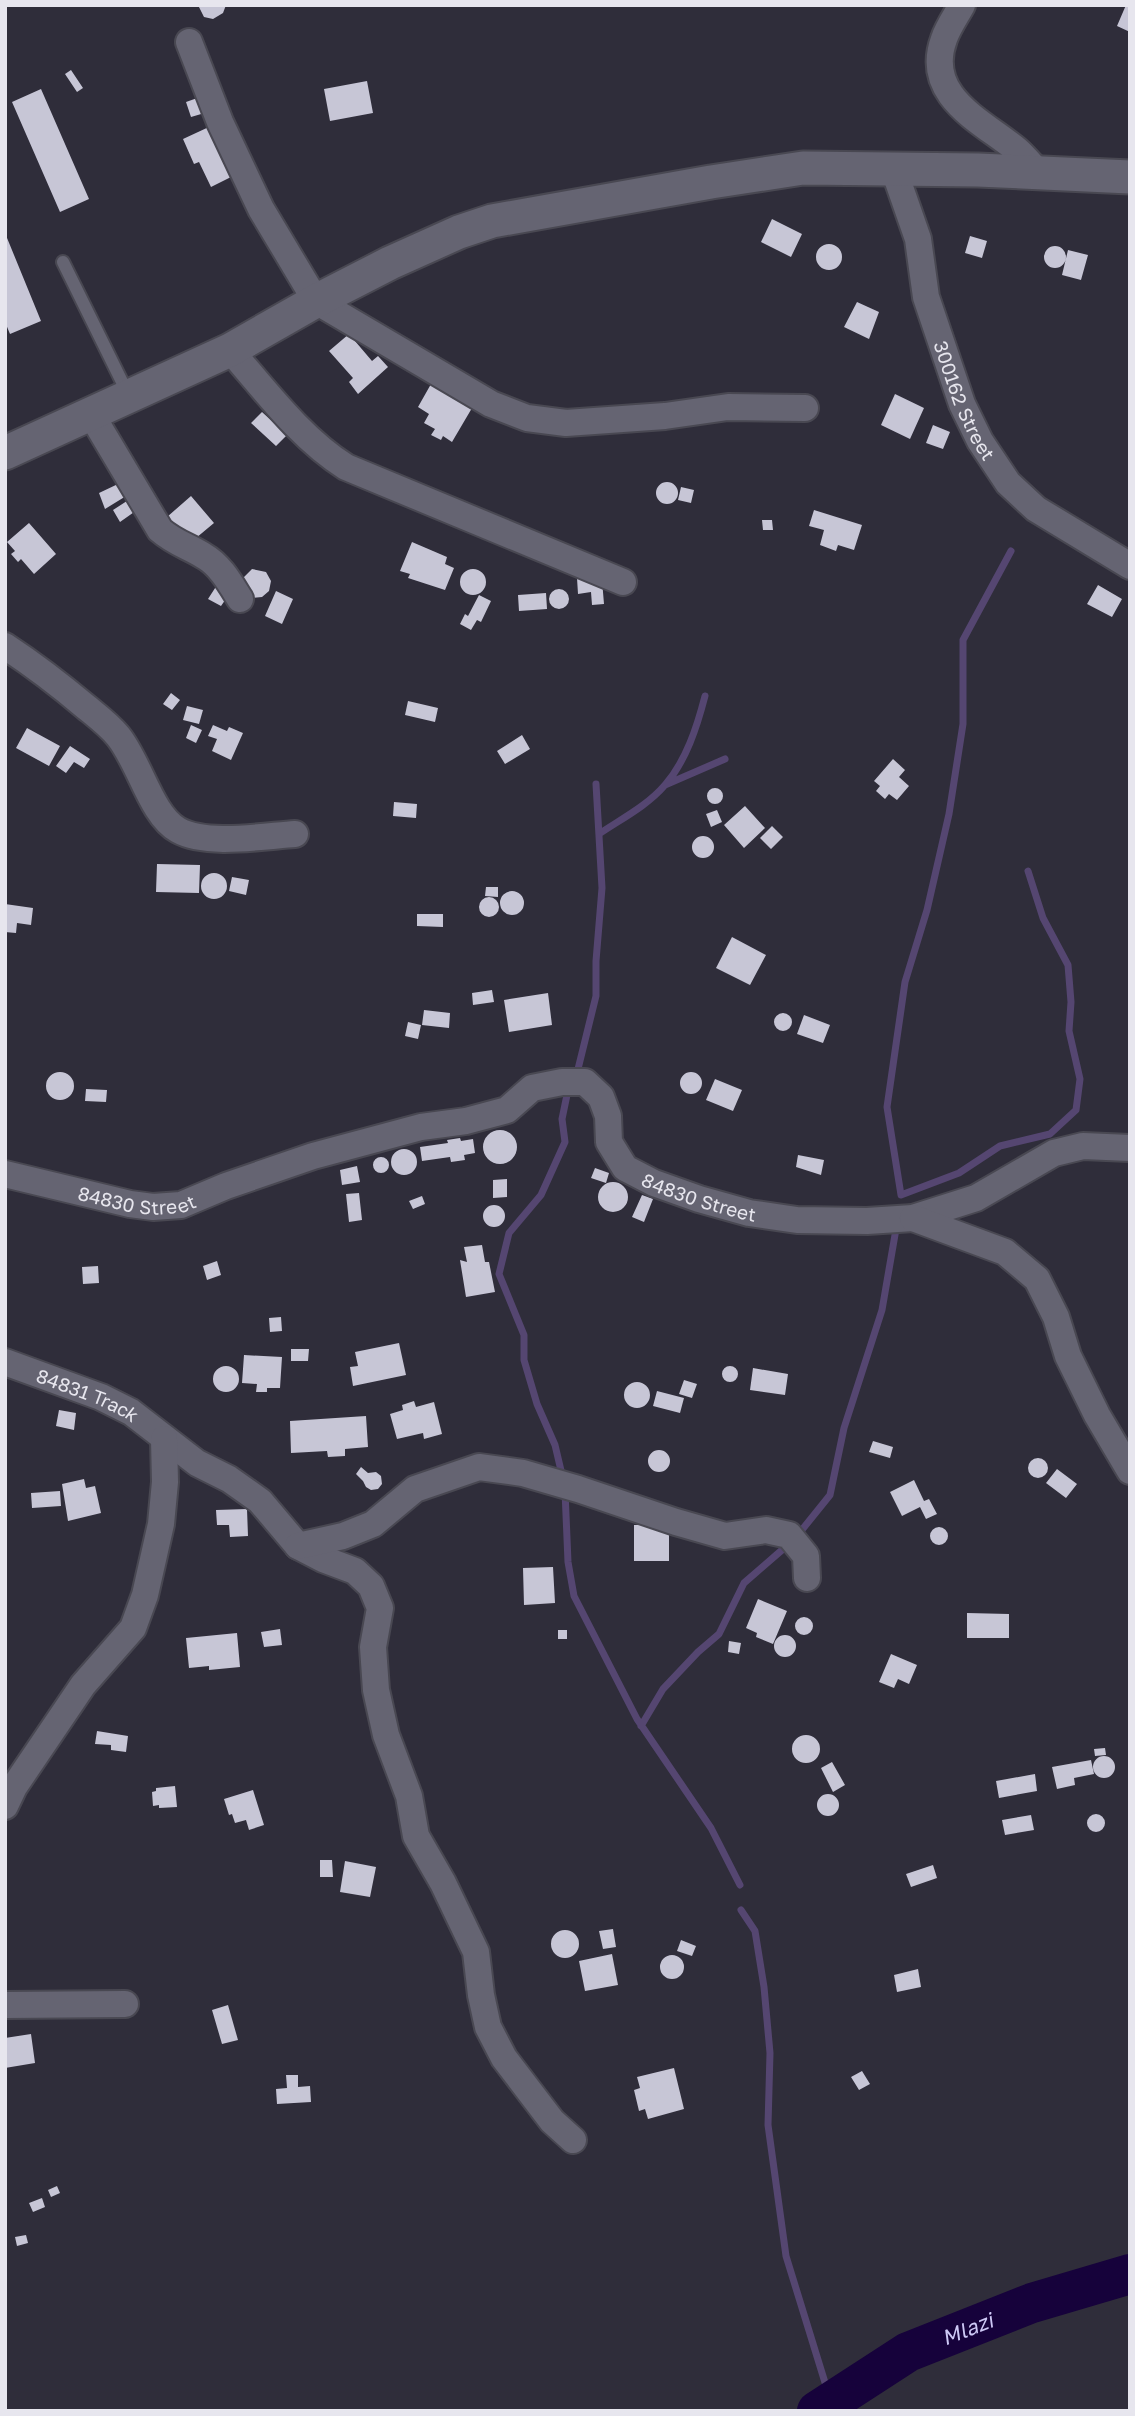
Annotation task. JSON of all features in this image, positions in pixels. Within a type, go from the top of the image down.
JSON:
[{"type":"street","points":[[962,5],[943,40],[940,64],[946,87],[962,110],[1018,151],[1039,173]]},
{"type":"street","points":[[189,42],[220,122],[261,209],[316,301],[491,404],[527,418],[566,423],[665,416],[728,407],[805,408]]},
{"type":"street","points":[[5,453],[230,350],[390,263],[492,220],[711,181],[803,168],[978,170],[1130,177]]},
{"type":"street","name":"300162 Street","points":[[894,170],[918,239],[926,297],[962,404],[980,441],[1009,483],[1036,509],[1130,566]]},
{"type":"street","points":[[230,350],[313,441],[346,467],[623,582]]},
{"type":"street","points":[[91,414],[160,530],[173,542],[206,557],[226,575],[240,599]]},
{"type":"street","points":[[5,646],[44,672],[117,734],[133,756],[157,809],[166,822],[180,831],[205,837],[242,838],[295,834]]},
{"type":"street","name":"84830 Street","points":[[5,1174],[130,1204],[153,1207],[181,1205],[226,1186],[313,1156],[421,1127],[466,1121],[507,1110],[532,1088],[562,1082],[585,1082],[600,1097],[608,1116],[609,1142],[625,1168],[654,1183],[749,1213],[797,1220],[913,1219],[976,1198],[1054,1153],[1083,1146],[1130,1148]]},
{"type":"street","points":[[913,1219],[1005,1252],[1037,1279],[1056,1317],[1068,1356],[1097,1415],[1130,1471]]},
{"type":"street","name":"84831 Track","points":[[5,1362],[131,1412],[150,1425],[163,1440],[197,1463],[229,1479],[260,1501],[299,1546]]},
{"type":"street","points":[[5,1806],[14,1787],[83,1685],[133,1628],[145,1595],[161,1524],[165,1482],[163,1440]]},
{"type":"street","points":[[299,1546],[343,1536],[373,1524],[415,1489],[479,1467],[523,1473],[726,1535],[766,1530],[789,1535],[806,1556],[807,1578]]},
{"type":"street","points":[[299,1546],[355,1571],[371,1586],[380,1608],[373,1647],[376,1690],[386,1735],[409,1796],[416,1836],[443,1883],[476,1952],[488,2027],[504,2058],[552,2121],[573,2140]]},
{"type":"street","points":[[5,2004],[125,2004]]},
{"type":"lane","points":[[63,262],[130,396]]},
{"type":"building","points":[[198,5],[226,5],[223,13],[213,19],[204,17]]},
{"type":"building","points":[[1126,5],[1130,5],[1130,32],[1117,26]]},
{"type":"building","points":[[71,70],[83,88],[77,92],[65,74]]},
{"type":"building","points":[[367,81],[373,113],[330,121],[324,89]]},
{"type":"building","points":[[41,89],[89,199],[60,212],[12,102]]},
{"type":"building","points":[[203,96],[208,112],[191,117],[186,102]]},
{"type":"building","points":[[211,126],[233,176],[211,187],[199,162],[194,164],[183,139]]},
{"type":"building","points":[[772,219],[802,234],[791,257],[761,242]]},
{"type":"building","points":[[5,233],[41,321],[10,334],[5,322]]},
{"type":"building","points":[[970,236],[987,241],[982,258],[965,253]]},
{"type":"building","points":[[829,244],[838,248],[842,257],[838,266],[829,270],[820,266],[816,257],[820,248]]},
{"type":"building","points":[[1055,246],[1063,249],[1066,257],[1063,265],[1055,268],[1047,265],[1044,257],[1047,249]]},
{"type":"building","points":[[1068,250],[1088,255],[1081,280],[1062,275]]},
{"type":"building","points":[[857,302],[879,312],[869,339],[844,327]]},
{"type":"building","points":[[349,334],[372,361],[378,356],[388,367],[358,394],[349,382],[353,378],[329,351]]},
{"type":"building","points":[[431,384],[472,408],[452,442],[443,436],[441,440],[431,435],[435,429],[424,423],[429,414],[418,407]]},
{"type":"building","points":[[895,394],[924,408],[910,439],[881,425]]},
{"type":"building","points":[[262,412],[287,435],[276,446],[251,423]]},
{"type":"building","points":[[933,425],[950,432],[943,449],[926,443]]},
{"type":"building","points":[[667,482],[675,485],[678,493],[675,501],[667,504],[659,501],[656,493],[659,485]]},
{"type":"building","points":[[118,484],[131,493],[105,509],[99,493]]},
{"type":"building","points":[[681,487],[694,490],[691,503],[678,500]]},
{"type":"building","points":[[191,496],[214,523],[190,543],[167,517]]},
{"type":"building","points":[[130,499],[137,510],[120,522],[113,510]]},
{"type":"building","points":[[814,510],[862,525],[854,550],[838,545],[836,551],[820,545],[824,530],[809,526]]},
{"type":"building","points":[[762,520],[772,520],[773,530],[763,530]]},
{"type":"building","points":[[29,523],[56,554],[34,574],[21,559],[18,562],[11,554],[15,551],[7,542]]},
{"type":"building","points":[[412,542],[447,557],[445,564],[454,568],[445,590],[408,578],[410,574],[400,571]]},
{"type":"building","points":[[252,569],[266,572],[271,581],[269,591],[262,597],[252,598],[242,579]]},
{"type":"building","points":[[473,569],[482,573],[486,582],[482,591],[473,595],[464,591],[460,582],[464,573]]},
{"type":"building","points":[[577,578],[602,580],[604,604],[592,605],[591,592],[578,594]]},
{"type":"building","points":[[217,585],[230,593],[221,606],[208,599]]},
{"type":"building","points":[[1098,585],[1122,599],[1112,617],[1087,604]]},
{"type":"building","points":[[559,589],[566,592],[569,599],[566,606],[559,609],[552,606],[549,599],[552,592]]},
{"type":"building","points":[[276,591],[293,599],[282,624],[265,616]]},
{"type":"building","points":[[546,593],[547,609],[519,611],[518,595]]},
{"type":"building","points":[[479,595],[491,601],[481,622],[477,620],[471,630],[460,624],[465,614],[468,616]]},
{"type":"building","points":[[171,693],[180,700],[172,710],[163,704]]},
{"type":"building","points":[[408,701],[438,708],[435,722],[405,715]]},
{"type":"building","points":[[187,706],[203,710],[199,724],[183,720]]},
{"type":"building","points":[[191,725],[202,730],[196,743],[186,738]]},
{"type":"building","points":[[213,725],[227,731],[229,727],[243,733],[231,760],[212,751],[217,739],[208,736]]},
{"type":"building","points":[[27,728],[60,746],[49,766],[16,748]]},
{"type":"building","points":[[522,735],[530,749],[505,764],[497,751]]},
{"type":"building","points":[[70,746],[90,759],[84,768],[74,762],[66,773],[56,766]]},
{"type":"building","points":[[893,759],[905,770],[899,777],[909,786],[897,800],[889,794],[885,799],[876,791],[880,786],[874,781]]},
{"type":"building","points":[[715,788],[721,790],[721,802],[715,804],[709,802],[707,796],[709,790]]},
{"type":"building","points":[[394,802],[417,804],[416,818],[393,816]]},
{"type":"building","points":[[745,806],[765,828],[744,848],[724,825]]},
{"type":"building","points":[[717,810],[722,822],[711,827],[706,814]]},
{"type":"building","points":[[772,826],[783,837],[771,849],[760,838]]},
{"type":"building","points":[[703,836],[711,839],[714,847],[711,855],[703,858],[695,855],[692,847],[695,839]]},
{"type":"building","points":[[157,864],[200,865],[199,893],[156,892]]},
{"type":"building","points":[[214,873],[223,877],[227,886],[223,895],[214,899],[205,895],[201,886],[205,877]]},
{"type":"building","points":[[232,877],[249,880],[246,895],[229,891]]},
{"type":"building","points":[[486,887],[498,887],[498,897],[485,896]]},
{"type":"building","points":[[512,891],[523,898],[524,903],[517,914],[512,915],[501,908],[500,903],[507,892]]},
{"type":"building","points":[[489,897],[496,900],[499,907],[496,914],[489,917],[482,914],[479,907],[482,900]]},
{"type":"building","points":[[5,904],[33,908],[31,925],[17,923],[16,933],[5,932]]},
{"type":"building","points":[[417,914],[443,914],[443,927],[417,926]]},
{"type":"building","points":[[732,937],[766,955],[750,985],[716,968]]},
{"type":"building","points":[[492,990],[494,1002],[473,1005],[472,993]]},
{"type":"building","points":[[548,993],[552,1025],[509,1032],[504,1000]]},
{"type":"building","points":[[424,1010],[450,1013],[449,1028],[422,1025]]},
{"type":"building","points":[[779,1013],[787,1013],[792,1022],[790,1029],[779,1031],[774,1026],[774,1018]]},
{"type":"building","points":[[804,1015],[830,1025],[823,1043],[797,1034]]},
{"type":"building","points":[[408,1022],[421,1025],[418,1039],[405,1036]]},
{"type":"building","points":[[60,1072],[70,1076],[74,1086],[70,1096],[60,1100],[50,1096],[46,1086],[50,1076]]},
{"type":"building","points":[[691,1072],[701,1079],[702,1083],[695,1093],[691,1094],[681,1087],[680,1083],[687,1073]]},
{"type":"building","points":[[715,1079],[742,1090],[733,1111],[706,1100]]},
{"type":"building","points":[[86,1089],[107,1090],[106,1102],[85,1101]]},
{"type":"building","points":[[500,1130],[512,1135],[517,1147],[512,1159],[500,1164],[488,1159],[483,1147],[488,1135]]},
{"type":"building","points":[[460,1138],[461,1141],[473,1139],[475,1153],[464,1155],[465,1160],[451,1162],[450,1157],[422,1161],[420,1147],[448,1143],[447,1140]]},
{"type":"building","points":[[404,1149],[413,1153],[417,1162],[413,1171],[404,1175],[395,1171],[391,1162],[395,1153]]},
{"type":"building","points":[[798,1155],[824,1160],[821,1175],[796,1167]]},
{"type":"building","points":[[381,1157],[387,1159],[387,1171],[381,1173],[375,1171],[373,1165],[375,1159]]},
{"type":"building","points":[[357,1166],[360,1182],[342,1185],[340,1170]]},
{"type":"building","points":[[595,1168],[609,1173],[606,1183],[591,1178]]},
{"type":"building","points":[[507,1179],[507,1197],[493,1198],[493,1180]]},
{"type":"building","points":[[613,1182],[624,1186],[628,1197],[624,1208],[613,1212],[602,1208],[598,1197],[602,1186]]},
{"type":"building","points":[[359,1193],[362,1220],[349,1222],[346,1194]]},
{"type":"building","points":[[642,1195],[653,1199],[644,1222],[632,1217]]},
{"type":"building","points":[[422,1196],[425,1204],[413,1209],[409,1201]]},
{"type":"building","points":[[494,1205],[502,1208],[505,1216],[502,1224],[494,1227],[486,1224],[483,1216],[486,1208]]},
{"type":"building","points":[[482,1245],[485,1262],[489,1262],[495,1292],[466,1297],[460,1260],[467,1262],[464,1247]]},
{"type":"building","points":[[217,1261],[221,1275],[207,1280],[203,1266]]},
{"type":"building","points":[[98,1266],[99,1283],[83,1284],[82,1267]]},
{"type":"building","points":[[281,1317],[282,1331],[270,1332],[269,1318]]},
{"type":"building","points":[[399,1343],[406,1375],[353,1386],[350,1367],[358,1366],[355,1352]]},
{"type":"building","points":[[291,1349],[309,1349],[308,1361],[291,1361]]},
{"type":"building","points":[[244,1355],[282,1357],[280,1388],[267,1388],[267,1392],[256,1392],[257,1384],[242,1383]]},
{"type":"building","points":[[226,1366],[235,1370],[239,1379],[235,1388],[226,1392],[217,1388],[213,1379],[217,1370]]},
{"type":"building","points":[[727,1366],[733,1366],[738,1374],[736,1380],[727,1382],[722,1377],[722,1371]]},
{"type":"building","points":[[753,1368],[788,1374],[785,1395],[750,1390]]},
{"type":"building","points":[[684,1380],[697,1384],[692,1398],[679,1394]]},
{"type":"building","points":[[637,1382],[646,1386],[650,1395],[646,1404],[637,1408],[628,1404],[624,1395],[628,1386]]},
{"type":"building","points":[[657,1391],[684,1398],[680,1413],[653,1406]]},
{"type":"building","points":[[414,1401],[416,1407],[434,1402],[442,1434],[424,1439],[423,1433],[397,1439],[390,1414],[403,1410],[402,1405]]},
{"type":"building","points":[[59,1410],[76,1413],[74,1430],[56,1426]]},
{"type":"building","points":[[366,1416],[368,1447],[345,1449],[345,1456],[328,1457],[327,1451],[291,1453],[290,1421]]},
{"type":"building","points":[[873,1441],[893,1447],[890,1458],[869,1452]]},
{"type":"building","points":[[659,1450],[667,1453],[670,1461],[667,1469],[659,1472],[651,1469],[648,1461],[651,1453]]},
{"type":"building","points":[[1034,1458],[1042,1458],[1048,1468],[1042,1478],[1034,1478],[1028,1472],[1028,1464]]},
{"type":"building","points":[[361,1467],[368,1473],[376,1472],[381,1476],[382,1484],[378,1489],[371,1490],[366,1487],[356,1474]]},
{"type":"building","points":[[1057,1469],[1077,1484],[1066,1498],[1046,1483]]},
{"type":"building","points":[[84,1479],[86,1488],[95,1486],[101,1513],[68,1521],[62,1484]]},
{"type":"building","points":[[914,1480],[924,1501],[929,1499],[937,1514],[926,1519],[920,1507],[902,1516],[890,1492]]},
{"type":"building","points":[[60,1491],[61,1506],[32,1508],[31,1493]]},
{"type":"building","points":[[247,1509],[248,1536],[230,1537],[229,1525],[217,1525],[216,1510]]},
{"type":"building","points":[[634,1525],[669,1525],[669,1561],[634,1561]]},
{"type":"building","points":[[935,1527],[943,1527],[948,1536],[946,1543],[935,1545],[930,1540],[930,1532]]},
{"type":"building","points":[[553,1567],[555,1603],[524,1605],[523,1568]]},
{"type":"building","points":[[758,1599],[787,1611],[773,1644],[756,1637],[757,1633],[746,1628]]},
{"type":"building","points":[[967,1613],[1009,1614],[1009,1638],[967,1638]]},
{"type":"building","points":[[804,1617],[810,1620],[813,1626],[810,1632],[804,1635],[798,1632],[795,1626],[798,1620]]},
{"type":"building","points":[[280,1629],[282,1645],[264,1647],[261,1632]]},
{"type":"building","points":[[558,1630],[567,1630],[567,1639],[558,1639]]},
{"type":"building","points":[[237,1633],[240,1667],[209,1670],[209,1666],[189,1668],[186,1638]]},
{"type":"building","points":[[785,1635],[793,1638],[796,1646],[793,1654],[785,1657],[777,1654],[774,1646],[777,1638]]},
{"type":"building","points":[[729,1641],[741,1643],[739,1654],[728,1652]]},
{"type":"building","points":[[891,1654],[917,1665],[909,1684],[898,1679],[894,1688],[879,1682]]},
{"type":"building","points":[[97,1731],[128,1736],[126,1752],[111,1750],[111,1745],[95,1744]]},
{"type":"building","points":[[806,1735],[816,1739],[820,1749],[816,1759],[806,1763],[796,1759],[792,1749],[796,1739]]},
{"type":"building","points":[[1105,1748],[1106,1755],[1095,1756],[1094,1749]]},
{"type":"building","points":[[1104,1756],[1112,1759],[1115,1767],[1112,1775],[1104,1778],[1096,1775],[1093,1767],[1096,1759]]},
{"type":"building","points":[[1091,1760],[1094,1774],[1074,1778],[1075,1785],[1057,1789],[1052,1767]]},
{"type":"building","points":[[832,1762],[845,1785],[833,1792],[821,1768]]},
{"type":"building","points":[[1035,1774],[1037,1791],[999,1798],[996,1781]]},
{"type":"building","points":[[175,1786],[177,1807],[153,1806],[152,1792],[156,1791],[156,1788]]},
{"type":"building","points":[[253,1790],[264,1825],[249,1830],[246,1820],[235,1823],[232,1814],[229,1815],[224,1799]]},
{"type":"building","points":[[824,1794],[832,1794],[839,1801],[839,1809],[832,1816],[824,1816],[817,1809],[817,1801]]},
{"type":"building","points":[[1092,1814],[1100,1814],[1105,1823],[1103,1830],[1092,1832],[1087,1827],[1087,1819]]},
{"type":"building","points":[[1031,1815],[1034,1830],[1005,1835],[1002,1820]]},
{"type":"building","points":[[320,1860],[332,1860],[333,1877],[320,1877]]},
{"type":"building","points":[[345,1861],[376,1867],[370,1897],[340,1892]]},
{"type":"building","points":[[933,1865],[937,1878],[911,1887],[906,1874]]},
{"type":"building","points":[[613,1929],[616,1947],[603,1949],[599,1931]]},
{"type":"building","points":[[565,1930],[575,1934],[579,1944],[575,1954],[565,1958],[555,1954],[551,1944],[555,1934]]},
{"type":"building","points":[[681,1940],[696,1946],[692,1956],[677,1951]]},
{"type":"building","points":[[612,1954],[618,1985],[585,1991],[579,1961]]},
{"type":"building","points":[[672,1955],[680,1959],[684,1967],[680,1975],[672,1979],[664,1975],[660,1967],[664,1959]]},
{"type":"building","points":[[918,1969],[921,1987],[897,1992],[894,1975]]},
{"type":"building","points":[[228,2005],[238,2040],[222,2044],[212,2010]]},
{"type":"building","points":[[31,2034],[35,2063],[5,2068],[5,2038]]},
{"type":"building","points":[[674,2068],[684,2109],[648,2119],[645,2109],[639,2111],[634,2090],[640,2088],[637,2077]]},
{"type":"building","points":[[862,2071],[870,2084],[859,2090],[851,2077]]},
{"type":"building","points":[[286,2075],[298,2075],[298,2087],[310,2086],[311,2102],[277,2104],[276,2089],[287,2088]]},
{"type":"building","points":[[57,2186],[60,2193],[51,2197],[48,2190]]},
{"type":"building","points":[[42,2198],[45,2207],[33,2212],[29,2203]]},
{"type":"building","points":[[26,2235],[28,2243],[17,2246],[15,2237]]},
{"type":"waterway","points":[[1011,551],[963,640],[963,724],[949,814],[927,910],[905,982],[887,1107],[901,1195],[959,1173],[1000,1146],[1050,1134],[1076,1110],[1080,1079],[1069,1031],[1071,1002],[1068,965],[1043,918],[1028,871]]},
{"type":"waterway","points":[[599,834],[634,812],[672,776],[690,743],[705,696]]},
{"type":"waterway","points":[[665,785],[725,759]]},
{"type":"waterway","points":[[578,1069],[596,996],[602,888],[596,784]]},
{"type":"waterway","points":[[563,1479],[555,1445],[537,1404],[524,1360],[524,1335],[499,1274],[509,1233],[541,1195],[565,1142],[562,1119],[568,1090]]},
{"type":"waterway","points":[[797,1536],[830,1495],[844,1428],[882,1310],[896,1229]]},
{"type":"waterway","points":[[565,1491],[568,1562],[574,1596],[637,1719],[711,1828],[740,1885]]},
{"type":"waterway","points":[[641,1726],[663,1689],[719,1634],[744,1583],[782,1550]]},
{"type":"waterway","points":[[741,1910],[755,1931],[764,1987],[770,2053],[768,2125],[786,2256],[831,2402]]},
{"type":"waterway","name":"Mlazi","points":[[817,2411],[908,2352],[1032,2303],[1130,2274]]}]
